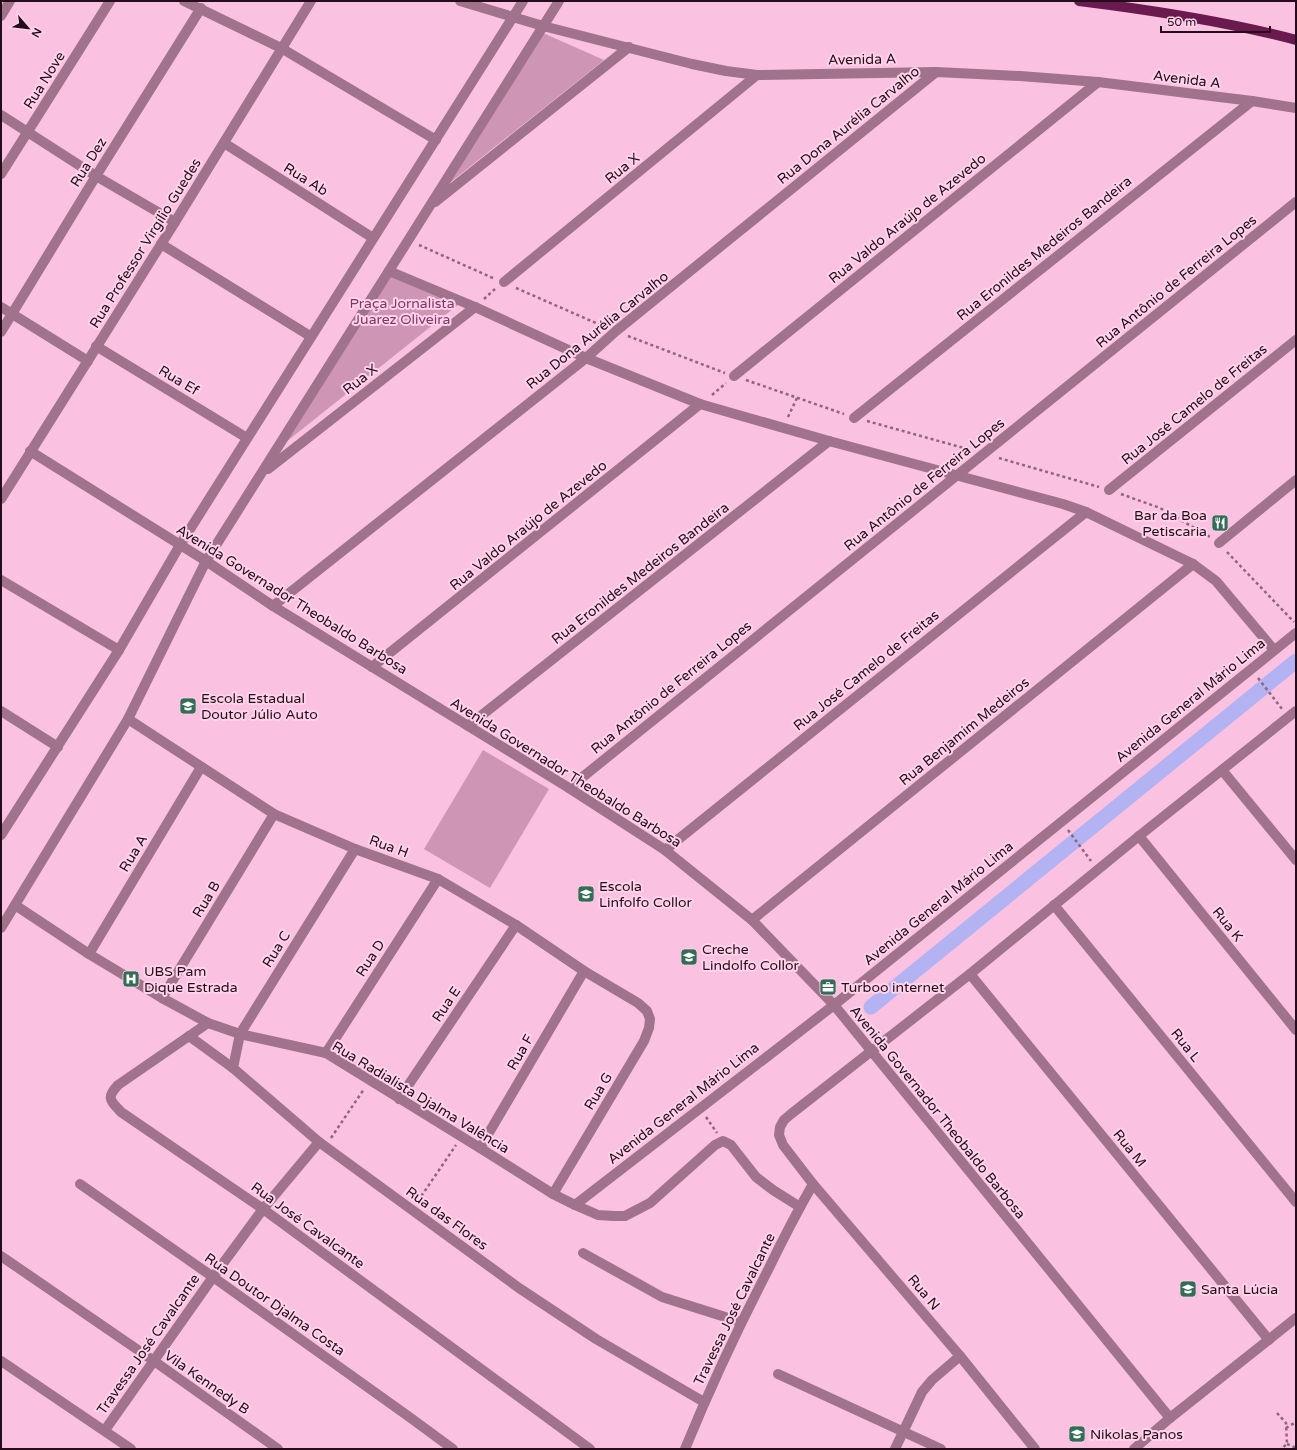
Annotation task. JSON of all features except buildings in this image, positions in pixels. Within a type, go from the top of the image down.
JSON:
[{"type":"main road","points":[[1079,1],[1140,8],[1187,16],[1296,40]]},
{"type":"street","points":[[1,16],[10,1]]},
{"type":"street","name":"Rua Nove","points":[[1,174],[110,1]]},
{"type":"street","points":[[184,1],[281,48],[436,140]]},
{"type":"street","name":"Rua Professor Virgílio Guedes","points":[[1,499],[175,222],[310,1]]},
{"type":"street","name":"Avenida A","points":[[460,1],[544,26],[692,64],[726,71],[757,75],[936,72],[1098,82],[1252,101],[1296,108]]},
{"type":"street","points":[[1,835],[118,650],[180,545],[310,336],[523,1]]},
{"type":"street","points":[[1,928],[128,719],[206,561],[263,473],[429,206],[559,1]]},
{"type":"street","name":"Rua Dez","points":[[1,332],[201,8]]},
{"type":"street","points":[[429,206],[629,47]]},
{"type":"street","name":"Rua Dona Aurélia Carvalho","points":[[273,606],[586,358],[616,331],[936,72]]},
{"type":"street","name":"Rua X","points":[[504,282],[757,75]]},
{"type":"street","name":"Rua Valdo Araújo de Azevedo","points":[[734,376],[1098,82]]},
{"type":"street","name":"Rua Eronildes Medeiros Bandeira","points":[[854,418],[1252,101]]},
{"type":"street","points":[[1,115],[96,176],[175,222]]},
{"type":"street","name":"Rua Ab","points":[[224,143],[373,238]]},
{"type":"street","name":"Rua Antônio de Ferreira Lopes","points":[[569,788],[1296,202]]},
{"type":"street","points":[[161,244],[310,336]]},
{"type":"street","points":[[389,271],[475,307],[586,358],[700,404],[829,441],[1063,504],[1086,512],[1193,564],[1216,581],[1274,650]]},
{"type":"street","points":[[1,307],[88,361]]},
{"type":"street","name":"Rua X","points":[[263,473],[475,307]]},
{"type":"street","name":"Rua José Camelo de Freitas","points":[[1109,490],[1296,340]]},
{"type":"street","name":"Rua Ef","points":[[96,346],[247,438]]},
{"type":"street","name":"Rua Valdo Araújo de Azevedo","points":[[372,668],[700,404]]},
{"type":"street","name":"Rua Eronildes Medeiros Bandeira","points":[[468,726],[829,441]]},
{"type":"street","name":"Avenida Governador Theobaldo Barbosa","points":[[30,451],[206,561],[273,606],[569,788],[665,850],[752,920],[836,1007],[1170,1418]]},
{"type":"street","points":[[1219,542],[1296,480]]},
{"type":"street","name":"Rua José Camelo de Freitas","points":[[665,850],[1086,512]]},
{"type":"street","name":"Rua Benjamim Medeiros","points":[[752,920],[1193,564]]},
{"type":"street","points":[[1,580],[118,650]]},
{"type":"street","name":"Avenida General Mário Lima","points":[[575,1205],[700,1108],[836,1007],[1296,633]]},
{"type":"street","points":[[1,711],[58,746]]},
{"type":"street","points":[[871,1051],[970,974],[1139,836],[1296,711]]},
{"type":"street","name":"Rua H","points":[[128,719],[274,814],[355,849],[438,878],[516,925],[584,971],[638,1003]]},
{"type":"street","name":"Rua A","points":[[89,954],[201,766]]},
{"type":"street","points":[[1222,770],[1296,860]]},
{"type":"street","name":"Rua B","points":[[162,998],[274,814]]},
{"type":"street","name":"Rua K","points":[[1139,836],[1296,1030]]},
{"type":"street","name":"Rua C","points":[[233,1068],[240,1034],[355,849]]},
{"type":"street","name":"Rua D","points":[[326,1054],[438,878]]},
{"type":"street","name":"Rua Radialista Djalma Valência","points":[[15,905],[89,954],[162,998],[208,1023],[240,1034],[326,1054],[462,1136],[553,1194],[598,1214],[625,1216],[650,1203],[715,1145],[727,1143]]},
{"type":"street","name":"Rua L","points":[[1054,905],[1296,1202]]},
{"type":"street","name":"Rua E","points":[[399,1099],[516,925]]},
{"type":"street","name":"Rua F","points":[[480,1148],[584,971]]},
{"type":"street","name":"Rua M","points":[[970,974],[1269,1340]]},
{"type":"street","name":"Rua G","points":[[553,1194],[644,1041],[649,1028],[650,1019],[648,1011],[638,1003]]},
{"type":"street","name":"Rua José Cavalcante","points":[[208,1023],[118,1085],[111,1093],[112,1101],[121,1112],[263,1209],[590,1449]]},
{"type":"street","name":"Rua das Flores","points":[[189,1036],[233,1068],[322,1144],[519,1288],[570,1322],[704,1402]]},
{"type":"street","name":"Rua N","points":[[871,1051],[784,1120],[780,1127],[779,1135],[790,1153],[813,1184],[960,1356],[1035,1449]]},
{"type":"street","points":[[727,1143],[756,1177],[773,1190],[800,1206]]},
{"type":"street","name":"Travessa José Cavalcante","points":[[104,1430],[263,1209],[322,1144]]},
{"type":"street","name":"Rua Doutor Djalma Costa","points":[[80,1184],[213,1277],[453,1449]]},
{"type":"street","name":"Travessa José Cavalcante","points":[[686,1449],[704,1402],[741,1322],[800,1206],[813,1184]]},
{"type":"street","points":[[583,1253],[662,1297],[741,1322]]},
{"type":"street","name":"Vila Kennedy B","points":[[1,1256],[154,1361],[278,1449]]},
{"type":"street","points":[[1134,1449],[1170,1418],[1296,1318]]},
{"type":"street","points":[[895,1449],[922,1392],[932,1380],[960,1356]]},
{"type":"street","points":[[1,1361],[131,1449]]},
{"type":"street","points":[[778,1374],[941,1449]]},
{"type":"path","points":[[475,307],[504,282]]},
{"type":"path","points":[[700,404],[734,376]]},
{"type":"path","points":[[782,428],[797,398]]},
{"type":"path","points":[[1260,681],[1272,696]]},
{"type":"path","points":[[1071,834],[1083,850]]},
{"type":"path","points":[[322,1144],[370,1081]]},
{"type":"path","points":[[700,1108],[727,1143]]},
{"type":"path","points":[[412,1210],[462,1136]]},
{"type":"path","points":[[1277,1413],[1286,1423],[1287,1444]]},
{"type":"path","points":[[1286,1429],[1296,1422]]},
{"type":"path","points":[[1287,1444],[1296,1448]]},
{"type":"path","points":[[1281,1449],[1287,1444]]},
{"type":"green space","points":[[543,33],[604,60],[447,185]]},
{"type":"green space","name":"Praça Jornalista Juarez Oliveira","points":[[391,273],[459,304],[281,446]]},
{"type":"green space","points":[[483,750],[549,789],[490,888],[424,849]]},
{"type":"waterway","points":[[871,1007],[1296,661]]},
{"type":"place","name":"Bar da Boa Petiscaria","points":[[1220,523]]},
{"type":"place","name":"Escola Estadual Doutor Júlio Auto","points":[[188,706]]},
{"type":"place","name":"Escola Linfolfo Collor","points":[[586,894]]},
{"type":"place","name":"Creche Lindolfo Collor","points":[[689,957]]},
{"type":"place","name":"UBS Pam Dique Estrada","points":[[131,979]]},
{"type":"place","name":"Turboo internet","points":[[828,987]]},
{"type":"place","name":"Santa Lúcia","points":[[1188,1289]]},
{"type":"place","name":"Nikolas Panos","points":[[1077,1434]]}]
